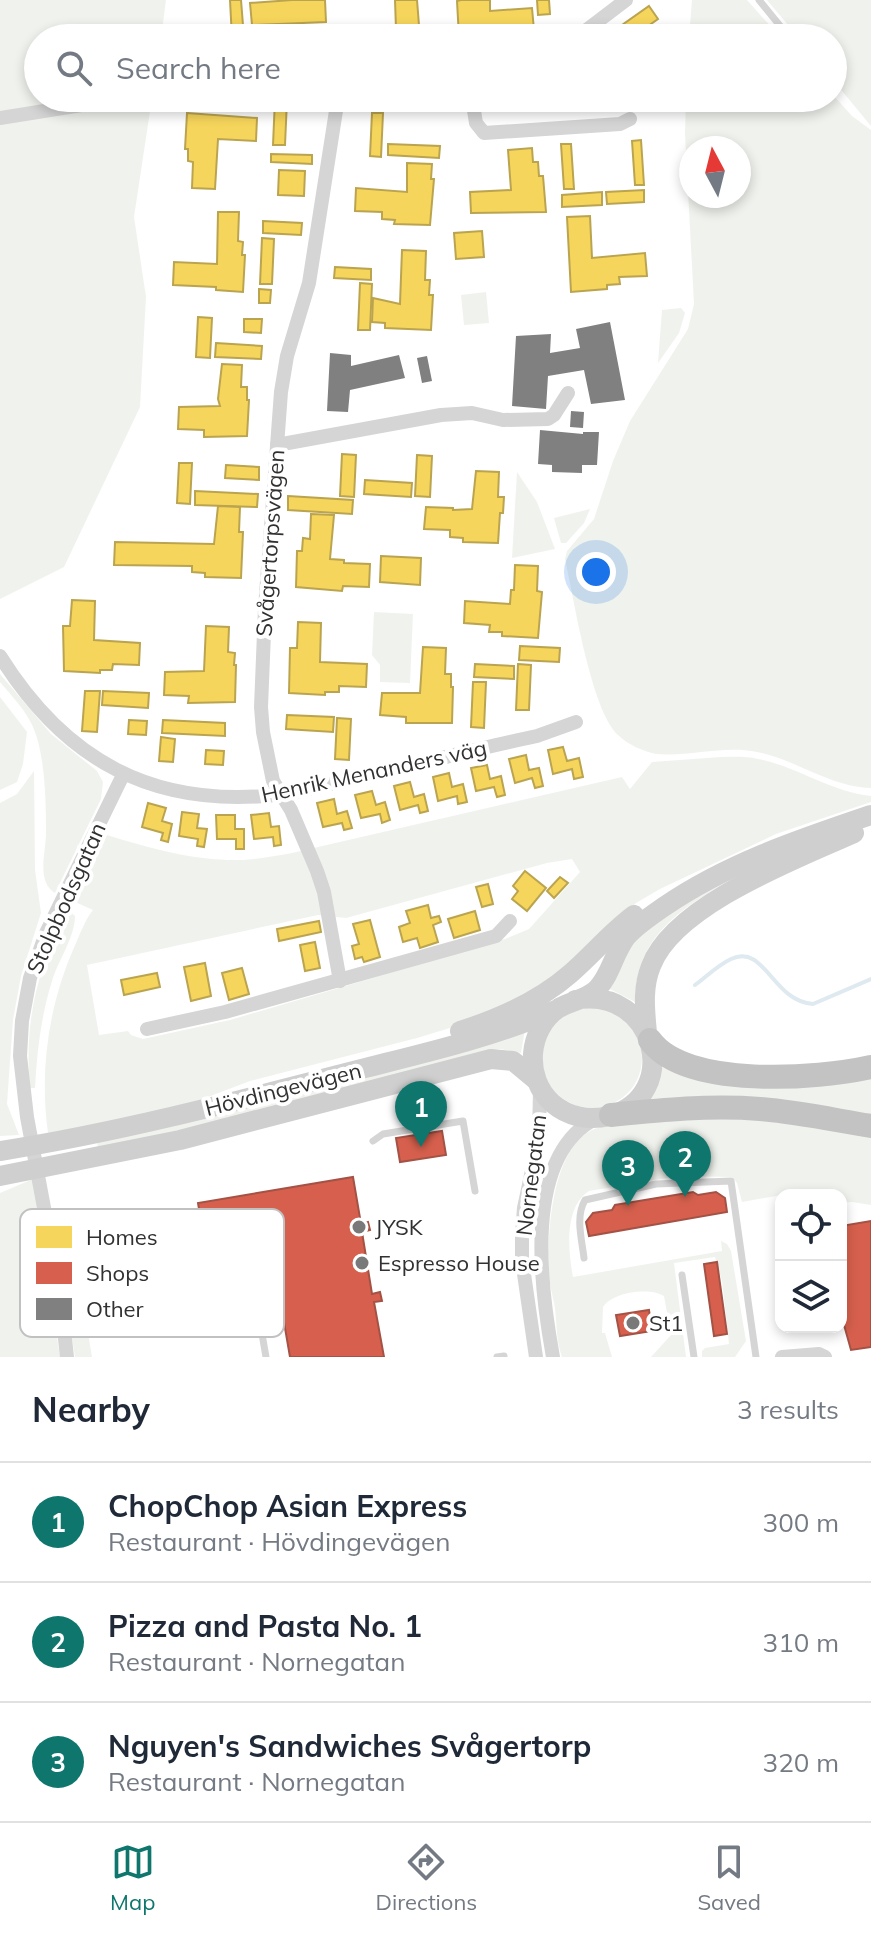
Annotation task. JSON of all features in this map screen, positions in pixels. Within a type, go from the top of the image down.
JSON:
[{"type":"highway","points":[[648,1037],[660,1053],[674,1061],[728,1073],[808,1076],[871,1067]]},
{"type":"highway","points":[[604,1117],[729,1107],[805,1114],[871,1126]]},
{"type":"street","points":[[594,24],[626,0]]},
{"type":"street","points":[[0,118],[38,112]]},
{"type":"street","name":"Svågertorpsvägen","points":[[336,112],[309,283],[287,356],[281,392],[261,707],[268,759],[280,795],[291,810],[324,892],[340,981]]},
{"type":"street","points":[[474,112],[476,123],[484,133],[620,124],[630,119]]},
{"type":"street","points":[[277,445],[441,415],[472,413],[503,420],[548,419],[568,393]]},
{"type":"street","name":"Henrik Menanders väg","points":[[0,656],[15,680],[61,732],[123,775],[168,789],[214,797],[280,795],[537,736],[576,722]]},
{"type":"street","name":"Stolpbodsgatan","points":[[44,1209],[27,1117],[20,1056],[22,1021],[30,978],[46,933],[123,775]]},
{"type":"street","points":[[358,1070],[474,1026],[536,997],[567,977],[638,912],[671,893],[871,815]]},
{"type":"street","points":[[709,878],[671,902],[628,936],[599,987],[551,1015],[537,1034],[532,1057],[538,1084],[546,1097],[564,1112],[574,1116],[604,1117],[630,1106],[648,1081],[653,1061],[648,1037],[646,982],[654,957],[674,932],[699,912],[744,885],[871,826]]},
{"type":"street","points":[[147,1029],[225,1012],[496,936],[510,921]]},
{"type":"street","points":[[568,1004],[604,999],[622,1006],[636,1017],[648,1037]]},
{"type":"street","name":"Hövdingevägen","points":[[1,1151],[160,1120],[358,1070],[479,1038],[568,1004]]},
{"type":"street","name":"Hövdingevägen","points":[[0,1176],[80,1162],[267,1120],[491,1059],[513,1061],[538,1084]]},
{"type":"street","name":"Nornegatan","points":[[536,1357],[522,1260],[522,1233],[524,1208],[539,1138],[538,1084]]},
{"type":"street","name":"Nornegatan","points":[[553,1357],[543,1279],[541,1222],[552,1179],[566,1146],[575,1133],[604,1117]]},
{"type":"street","name":"Stolpbodsgatan","points":[[65,1337],[67,1357]]},
{"type":"street","points":[[782,1357],[819,1354],[825,1357]]},
{"type":"lane","points":[[759,0],[779,24]]},
{"type":"lane","points":[[373,1141],[383,1134],[463,1121],[475,1191]]},
{"type":"lane","points":[[584,1258],[580,1208],[585,1200],[656,1184],[731,1181],[756,1357]]},
{"type":"lane","points":[[682,1275],[694,1357]]},
{"type":"lane","points":[[263,1337],[266,1357]]},
{"type":"shaded area","points":[[0,0],[166,0],[163,24],[24,24],[24,112],[150,112],[134,217],[146,297],[140,407],[64,567],[0,599]]},
{"type":"shaded area","points":[[692,0],[747,0],[768,24],[690,24]]},
{"type":"shaded area","points":[[767,0],[871,0],[871,126],[847,97],[847,24],[787,24]]},
{"type":"shaded area","points":[[847,110],[871,130],[871,788],[842,783],[757,752],[732,750],[656,754],[636,747],[622,739],[608,722],[592,679],[565,559],[567,551],[594,519],[630,421],[688,329],[694,304],[689,208],[751,208],[751,136],[685,136],[686,112]]},
{"type":"shaded area","points":[[486,292],[489,323],[464,325],[461,295]]},
{"type":"shaded area","points":[[681,308],[685,313],[679,333],[658,363],[662,310]]},
{"type":"shaded area","points":[[517,472],[537,502],[555,549],[512,558]]},
{"type":"shaded area","points":[[590,509],[584,523],[566,543],[561,543],[554,518]]},
{"type":"shaded area","points":[[374,612],[413,614],[410,683],[380,682],[380,665],[372,655]]},
{"type":"shaded area","points":[[0,674],[51,734],[97,771],[103,782],[101,799],[55,893],[45,880],[43,864],[46,804],[39,745],[27,716],[0,682]]},
{"type":"shaded area","points":[[0,697],[27,732],[17,782],[0,790]]},
{"type":"shaded area","points":[[753,758],[787,767],[841,789],[871,796],[871,802],[776,834],[660,889],[636,903],[575,960],[519,999],[463,1024],[250,1081],[200,1100],[124,1119],[48,1133],[45,1084],[48,1036],[67,966],[93,910],[75,902],[107,835],[190,856],[225,860],[261,858],[622,777],[630,789],[652,762]],"holes":[[[572,859],[580,872],[529,929],[505,939],[230,1020],[143,1039],[128,1031],[99,1035],[87,965],[318,915],[346,918],[547,863]]]},
{"type":"shaded area","points":[[34,771],[35,870],[41,913],[21,976],[13,1020],[7,1104],[19,1135],[0,1136],[0,803],[17,794]]},
{"type":"shaded area","points":[[752,865],[691,904],[658,934],[646,953],[638,975],[635,1002],[610,989],[625,953],[647,927]]},
{"type":"shaded area","points":[[68,910],[75,916],[74,924],[48,994],[40,1034],[35,1088],[30,1088],[29,1040],[35,996],[48,954]]},
{"type":"shaded area","points":[[592,1008],[620,1016],[634,1030],[642,1058],[634,1086],[620,1100],[592,1108],[564,1100],[550,1086],[542,1058],[550,1030],[564,1016]]},
{"type":"shaded area","points":[[525,1030],[521,1053],[491,1050],[263,1111],[98,1149],[97,1141]]},
{"type":"shaded area","points":[[661,1067],[687,1075],[871,1076],[871,1116],[815,1104],[760,1098],[704,1096],[648,1099]]},
{"type":"shaded area","points":[[733,1116],[871,1136],[871,1205],[847,1202],[847,1189],[775,1189],[775,1196],[742,1202],[737,1183],[732,1177],[679,1176],[589,1191],[581,1198],[572,1218],[569,1243],[573,1277],[722,1251],[721,1241],[731,1251],[746,1341],[735,1357],[702,1357],[705,1348],[729,1344],[722,1281],[715,1257],[674,1263],[686,1357],[651,1357],[671,1335],[664,1296],[641,1292],[615,1298],[603,1307],[602,1333],[605,1333],[612,1357],[562,1357],[549,1276],[551,1215],[560,1173],[579,1140],[592,1130],[623,1122]]},
{"type":"shaded area","points":[[33,1179],[38,1209],[20,1209],[20,1337],[57,1337],[60,1357],[0,1357],[0,1193]]},
{"type":"shaded area","points":[[72,1337],[89,1337],[92,1357],[75,1357]]},
{"type":"building: Homes","points":[[230,0],[241,0],[243,24],[231,24]]},
{"type":"building: Homes","points":[[325,0],[326,22],[252,24],[250,3]]},
{"type":"building: Homes","points":[[395,0],[417,0],[419,24],[396,24]]},
{"type":"building: Homes","points":[[490,0],[490,11],[532,8],[533,24],[458,24],[457,1]]},
{"type":"building: Homes","points":[[537,0],[549,0],[550,14],[538,15]]},
{"type":"building: Homes","points":[[649,6],[658,19],[651,24],[623,24]]},
{"type":"building: Homes","points":[[274,112],[286,112],[285,145],[273,145]]},
{"type":"building: Homes","points":[[187,113],[257,118],[256,141],[218,139],[215,189],[192,188],[193,162],[188,161],[188,149],[185,149]]},
{"type":"building: Homes","points":[[372,113],[383,113],[381,157],[370,156]]},
{"type":"building: Homes","points":[[641,140],[644,185],[635,185],[632,141]]},
{"type":"building: Homes","points":[[388,144],[440,146],[439,158],[388,155]]},
{"type":"building: Homes","points":[[561,144],[571,144],[574,189],[564,189]]},
{"type":"building: Homes","points":[[532,148],[533,162],[538,162],[539,176],[543,176],[546,212],[471,213],[470,192],[511,190],[508,150]]},
{"type":"building: Homes","points":[[271,154],[312,155],[312,164],[271,162]]},
{"type":"building: Homes","points":[[407,163],[432,164],[431,179],[434,179],[430,225],[394,224],[395,220],[382,219],[382,212],[355,211],[356,188],[407,192]]},
{"type":"building: Homes","points":[[279,170],[305,171],[304,196],[278,195]]},
{"type":"building: Homes","points":[[644,190],[644,202],[607,204],[606,192]]},
{"type":"building: Homes","points":[[602,192],[602,205],[562,207],[562,195]]},
{"type":"building: Homes","points":[[218,212],[239,212],[238,241],[243,242],[242,255],[245,255],[243,292],[173,285],[174,262],[217,264]]},
{"type":"building: Homes","points":[[590,216],[592,258],[645,253],[647,276],[619,277],[620,284],[607,285],[607,289],[571,292],[567,217]]},
{"type":"building: Homes","points":[[263,221],[302,223],[301,235],[263,233]]},
{"type":"building: Homes","points":[[482,231],[484,257],[456,259],[454,233]]},
{"type":"building: Homes","points":[[262,238],[274,239],[272,284],[260,284]]},
{"type":"building: Homes","points":[[402,250],[426,251],[425,280],[430,280],[429,295],[433,295],[431,330],[385,328],[385,323],[372,322],[373,298],[400,304]]},
{"type":"building: Homes","points":[[335,267],[371,269],[371,280],[334,278]]},
{"type":"building: Homes","points":[[360,283],[372,284],[370,330],[358,330]]},
{"type":"building: Homes","points":[[259,289],[271,290],[270,303],[259,303]]},
{"type":"building: Homes","points":[[198,317],[212,318],[210,358],[196,357]]},
{"type":"building: Homes","points":[[244,319],[262,319],[261,333],[244,332]]},
{"type":"building: Homes","points":[[216,343],[262,346],[261,359],[215,357]]},
{"type":"building: Homes","points":[[222,364],[242,365],[241,387],[247,387],[249,400],[247,436],[204,437],[204,430],[178,429],[179,407],[220,406]]},
{"type":"building: Homes","points":[[342,454],[356,455],[354,497],[340,496]]},
{"type":"building: Homes","points":[[417,455],[432,456],[430,497],[415,496]]},
{"type":"building: Homes","points":[[179,463],[192,463],[190,504],[177,503]]},
{"type":"building: Homes","points":[[226,465],[259,467],[259,480],[225,478]]},
{"type":"building: Homes","points":[[476,471],[499,472],[498,497],[504,497],[498,543],[463,542],[463,538],[450,537],[450,530],[424,529],[426,507],[472,509]]},
{"type":"building: Homes","points":[[365,480],[412,483],[411,497],[364,494]]},
{"type":"building: Homes","points":[[195,491],[258,494],[257,507],[195,505]]},
{"type":"building: Homes","points":[[288,496],[353,500],[352,514],[288,510]]},
{"type":"building: Homes","points":[[218,506],[240,507],[239,532],[243,532],[241,578],[205,577],[205,573],[192,572],[192,566],[114,565],[115,542],[214,544]]},
{"type":"building: Homes","points":[[311,514],[334,515],[330,559],[370,564],[369,587],[343,586],[342,591],[296,587],[297,551],[302,551],[303,538],[310,539]]},
{"type":"building: Homes","points":[[381,556],[421,558],[420,585],[380,582]]},
{"type":"building: Homes","points":[[515,565],[538,566],[537,591],[542,592],[538,638],[502,636],[502,632],[489,632],[490,625],[464,623],[465,601],[510,604]]},
{"type":"building: Homes","points":[[72,600],[95,601],[94,640],[140,643],[139,665],[113,664],[112,670],[100,670],[100,673],[64,671],[63,626],[70,626]]},
{"type":"building: Homes","points":[[298,622],[321,623],[320,662],[367,664],[366,687],[339,686],[339,692],[325,692],[325,695],[289,693],[290,648],[297,648]]},
{"type":"building: Homes","points":[[206,626],[229,627],[228,652],[235,653],[236,665],[235,702],[188,703],[189,696],[164,695],[165,672],[204,671]]},
{"type":"building: Homes","points":[[520,646],[560,648],[559,662],[519,660]]},
{"type":"building: Homes","points":[[423,647],[446,648],[445,674],[451,674],[453,687],[452,723],[406,723],[406,717],[380,715],[382,693],[420,693]]},
{"type":"building: Homes","points":[[475,664],[514,666],[514,679],[474,677]]},
{"type":"building: Homes","points":[[518,664],[531,665],[529,710],[516,710]]},
{"type":"building: Homes","points":[[473,682],[486,682],[484,728],[471,727]]},
{"type":"building: Homes","points":[[85,691],[100,691],[97,732],[82,731]]},
{"type":"building: Homes","points":[[103,691],[149,693],[148,708],[102,705]]},
{"type":"building: Homes","points":[[287,715],[334,717],[333,732],[286,729]]},
{"type":"building: Homes","points":[[337,718],[351,719],[349,760],[335,759]]},
{"type":"building: Homes","points":[[129,720],[147,721],[146,735],[128,734]]},
{"type":"building: Homes","points":[[163,720],[225,723],[225,736],[162,733]]},
{"type":"building: Homes","points":[[161,737],[175,739],[173,762],[159,761]]},
{"type":"building: Homes","points":[[563,747],[567,761],[579,758],[583,777],[574,779],[572,769],[553,774],[548,750]]},
{"type":"building: Homes","points":[[206,750],[224,751],[223,765],[205,764]]},
{"type":"building: Homes","points":[[526,755],[529,770],[539,768],[543,786],[535,788],[532,778],[515,783],[509,759]]},
{"type":"building: Homes","points":[[487,765],[490,779],[501,776],[505,795],[497,797],[494,787],[476,791],[471,768]]},
{"type":"building: Homes","points":[[449,773],[452,787],[463,784],[467,802],[458,804],[457,796],[438,801],[433,777]]},
{"type":"building: Homes","points":[[410,782],[414,797],[424,794],[428,811],[420,813],[418,805],[400,810],[394,786]]},
{"type":"building: Homes","points":[[372,791],[376,805],[385,802],[390,820],[382,823],[380,814],[361,818],[355,795]]},
{"type":"building: Homes","points":[[334,799],[337,814],[347,811],[352,828],[344,830],[342,823],[323,827],[317,803]]},
{"type":"building: Homes","points":[[148,803],[166,808],[162,821],[172,824],[168,842],[161,840],[163,833],[142,827]]},
{"type":"building: Homes","points":[[182,812],[199,814],[197,828],[207,829],[204,847],[197,846],[198,839],[179,836]]},
{"type":"building: Homes","points":[[269,813],[271,827],[279,826],[281,845],[274,846],[273,837],[254,839],[251,815]]},
{"type":"building: Homes","points":[[216,815],[235,815],[235,829],[244,829],[244,849],[236,849],[236,839],[217,839]]},
{"type":"building: Homes","points":[[525,871],[546,888],[527,911],[512,899],[518,891],[513,886]]},
{"type":"building: Homes","points":[[560,877],[568,883],[554,898],[547,891]]},
{"type":"building: Homes","points":[[488,884],[493,904],[482,907],[476,887]]},
{"type":"building: Homes","points":[[428,905],[431,918],[439,916],[441,922],[433,925],[438,942],[420,948],[417,938],[403,942],[399,927],[410,923],[406,911]]},
{"type":"building: Homes","points":[[475,911],[480,930],[454,938],[448,919]]},
{"type":"building: Homes","points":[[370,920],[380,957],[364,962],[362,957],[355,959],[352,946],[359,944],[353,924]]},
{"type":"building: Homes","points":[[319,921],[321,932],[279,941],[277,929]]},
{"type":"building: Homes","points":[[315,942],[320,968],[305,971],[300,945]]},
{"type":"building: Homes","points":[[205,963],[211,996],[191,1001],[184,967]]},
{"type":"building: Homes","points":[[242,968],[249,994],[229,1000],[222,973]]},
{"type":"building: Homes","points":[[157,973],[160,987],[124,995],[121,980]]},
{"type":"building: Shops","points":[[442,1131],[446,1155],[400,1162],[396,1138]]},
{"type":"building: Shops","points":[[353,1177],[361,1224],[368,1222],[370,1230],[362,1232],[372,1294],[380,1292],[382,1301],[374,1302],[384,1357],[290,1357],[284,1322],[284,1209],[199,1209],[198,1203]]},
{"type":"building: Shops","points":[[693,1192],[698,1195],[716,1192],[725,1198],[727,1212],[589,1236],[586,1222],[593,1213],[612,1210],[615,1205]]},
{"type":"building: Shops","points":[[871,1221],[871,1347],[851,1350],[846,1333],[847,1225]]},
{"type":"building: Shops","points":[[717,1262],[727,1334],[714,1336],[704,1264]]},
{"type":"building: Shops","points":[[649,1310],[652,1331],[620,1336],[616,1315]]},
{"type":"building: Other","points":[[610,322],[625,400],[591,404],[584,370],[548,376],[546,409],[512,406],[516,336],[551,334],[550,353],[580,348],[576,329]]},
{"type":"building: Other","points":[[330,353],[351,355],[351,366],[399,355],[405,378],[350,390],[348,412],[327,411]]},
{"type":"building: Other","points":[[427,356],[432,381],[422,383],[417,358]]},
{"type":"building: Other","points":[[571,411],[584,412],[583,428],[570,427]]},
{"type":"building: Other","points":[[540,430],[583,434],[599,432],[597,465],[582,465],[582,473],[552,472],[552,465],[538,464]]},
{"type":"waterway","points":[[695,985],[726,962],[743,956],[761,965],[799,1001],[813,1004],[871,979]]},
{"type":"place","name":"ChopChop Asian Express","points":[[421,1147]]},
{"type":"place","name":"Pizza and Pasta No. 1","points":[[685,1197]]},
{"type":"place","name":"Nguyen's Sandwiches Svågertorp","points":[[628,1206]]},
{"type":"place","name":"JYSK","points":[[359,1227]]},
{"type":"place","name":"Espresso House","points":[[362,1263]]},
{"type":"place","name":"St1","points":[[633,1323]]}]
